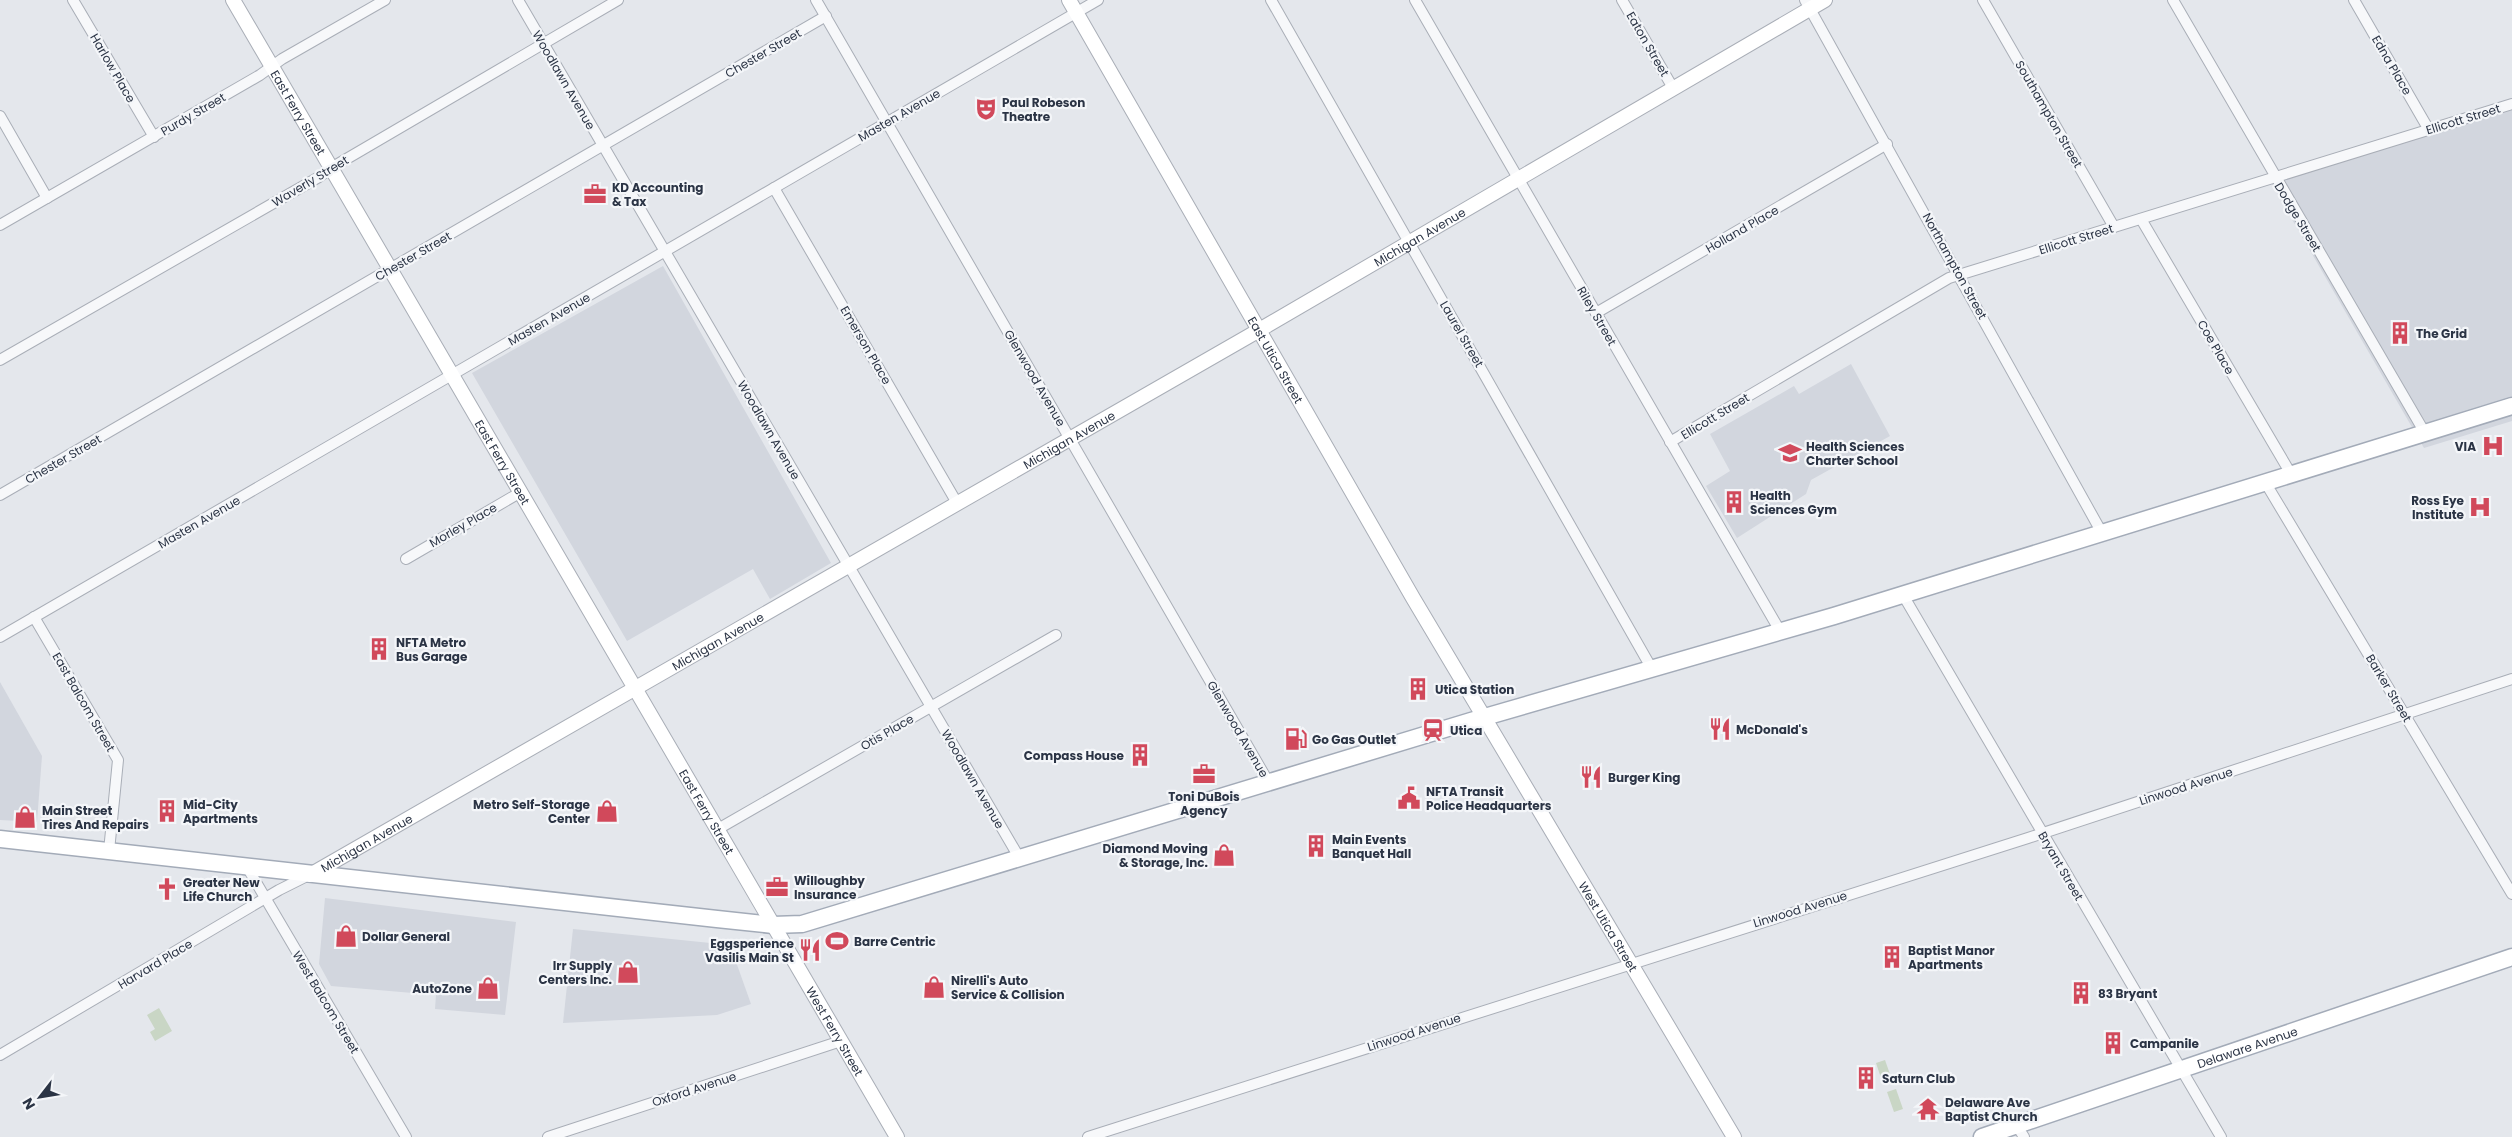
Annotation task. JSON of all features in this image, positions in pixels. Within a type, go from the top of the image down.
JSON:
[{"type":"main road","points":[[0,839],[310,875],[773,925],[802,924],[1484,717],[1903,595],[2512,406]]},
{"type":"main road","name":"Delaware Avenue","points":[[1982,1137],[2021,1131],[2182,1071],[2512,957]]},
{"type":"street","name":"Harlow Place","points":[[73,0],[154,137]]},
{"type":"street","name":"East Ferry Street","points":[[233,0],[773,925]]},
{"type":"street","name":"Purdy Street","points":[[0,225],[154,137],[385,0]]},
{"type":"street","name":"Woodlawn Avenue","points":[[518,0],[1020,859]]},
{"type":"street","name":"Waverly Street","points":[[0,360],[319,177],[331,168],[618,0]]},
{"type":"street","name":"Glenwood Avenue","points":[[816,0],[1269,783]]},
{"type":"street","name":"Masten Avenue","points":[[0,637],[887,122],[1073,6],[1098,0]]},
{"type":"street","name":"Laurel Street","points":[[1271,0],[1652,669]]},
{"type":"street","name":"Riley Street","points":[[1415,0],[1780,631]]},
{"type":"street","name":"Eaton Street","points":[[1622,0],[1673,88]]},
{"type":"street","name":"Michigan Avenue","points":[[310,875],[1258,330],[1673,88],[1808,4],[1825,0]]},
{"type":"street","name":"Southampton Street","points":[[1983,0],[2114,227]]},
{"type":"street","name":"Dodge Street","points":[[2173,0],[2274,178],[2425,433]]},
{"type":"street","name":"Edna Place","points":[[2354,0],[2429,130]]},
{"type":"street","name":"Northampton Street","points":[[1808,4],[2102,533]]},
{"type":"street","name":"East Utica Street","points":[[1073,6],[1258,330],[1484,717]]},
{"type":"street","name":"Chester Street","points":[[0,495],[826,16]]},
{"type":"street","name":"Ellicott Street","points":[[1670,442],[1949,278],[2512,104]]},
{"type":"street","points":[[0,116],[47,198]]},
{"type":"street","name":"Holland Place","points":[[1596,313],[1887,144]]},
{"type":"street","name":"Emerson Place","points":[[774,188],[957,503]]},
{"type":"street","name":"Coe Place","points":[[2141,219],[2291,474]]},
{"type":"street","name":"Barker Street","points":[[2265,482],[2512,894]]},
{"type":"street","name":"Morley Place","points":[[406,559],[521,492]]},
{"type":"street","name":"Bryant Street","points":[[1903,595],[2221,1137]]},
{"type":"street","name":"East Balcom Street","points":[[34,617],[118,760],[109,851]]},
{"type":"street","name":"Otis Place","points":[[718,829],[1056,635]]},
{"type":"street","name":"Linwood Avenue","points":[[1088,1137],[2042,833],[2512,679]]},
{"type":"street","name":"West Utica Street","points":[[1484,717],[1734,1137]]},
{"type":"street","name":"West Balcom Street","points":[[247,867],[406,1137]]},
{"type":"street","name":"Harvard Place","points":[[0,1055],[265,899],[310,875]]},
{"type":"street","name":"West Ferry Street","points":[[773,925],[897,1137]]},
{"type":"street","name":"Oxford Avenue","points":[[548,1137],[841,1041]]},
{"type":"shaded area","points":[[2512,99],[2512,421],[2424,448],[2267,176]]},
{"type":"shaded area","points":[[663,266],[831,563],[770,599],[753,569],[627,641],[472,373]]},
{"type":"shaded area","name":"Health Sciences Charter School","points":[[1851,364],[1890,436],[1811,480],[1806,494],[1737,538],[1706,486],[1730,471],[1710,434],[1794,386],[1799,394]]},
{"type":"shaded area","points":[[0,682],[42,756],[37,822],[0,820]]},
{"type":"shaded area","points":[[325,898],[516,922],[505,1015],[435,1009],[436,995],[331,986],[319,964]]},
{"type":"shaded area","points":[[573,929],[730,945],[751,1004],[717,1015],[563,1023]]},
{"type":"green space","points":[[159,1008],[172,1031],[155,1041],[150,1032],[155,1029],[147,1015]]},
{"type":"green space","points":[[1885,1060],[1892,1080],[1883,1084],[1876,1063]]},
{"type":"green space","points":[[1896,1089],[1903,1109],[1894,1112],[1887,1092]]},
{"type":"place","name":"Paul Robeson Theatre","points":[[986,109]]},
{"type":"place","name":"KD Accounting & Tax","points":[[595,194]]},
{"type":"place","name":"The Grid","points":[[2400,333]]},
{"type":"place","name":"VIA","points":[[2493,446]]},
{"type":"place","name":"Health Sciences Charter School","points":[[1790,453]]},
{"type":"place","name":"Health Sciences Gym","points":[[1734,502]]},
{"type":"place","name":"Ross Eye Institute","points":[[2480,507]]},
{"type":"place","name":"NFTA Metro Bus Garage","points":[[379,649]]},
{"type":"place","name":"Utica Station","points":[[1418,689]]},
{"type":"place","name":"McDonald's","points":[[1720,729]]},
{"type":"place","name":"Utica","points":[[1433,730]]},
{"type":"place","name":"Go Gas Outlet","points":[[1296,739]]},
{"type":"place","name":"Compass House","points":[[1140,755]]},
{"type":"place","name":"Toni DuBois Agency","points":[[1204,774]]},
{"type":"place","name":"Burger King","points":[[1591,777]]},
{"type":"place","name":"NFTA Transit Police Headquarters","points":[[1409,798]]},
{"type":"place","name":"Mid-City Apartments","points":[[167,811]]},
{"type":"place","name":"Metro Self-Storage Center","points":[[607,811]]},
{"type":"place","name":"Main Street Tires And Repairs","points":[[25,817]]},
{"type":"place","name":"Main Events Banquet Hall","points":[[1316,846]]},
{"type":"place","name":"Diamond Moving & Storage, Inc.","points":[[1224,855]]},
{"type":"place","name":"Willoughby Insurance","points":[[777,887]]},
{"type":"place","name":"Greater New Life Church","points":[[167,889]]},
{"type":"place","name":"Dollar General","points":[[346,936]]},
{"type":"place","name":"Barre Centric","points":[[837,941]]},
{"type":"place","name":"Eggsperience Vasilis Main St","points":[[810,950]]},
{"type":"place","name":"Baptist Manor Apartments","points":[[1892,957]]},
{"type":"place","name":"Irr Supply Centers Inc.","points":[[628,972]]},
{"type":"place","name":"Nirelli's Auto Service & Collision","points":[[934,987]]},
{"type":"place","name":"AutoZone","points":[[488,988]]},
{"type":"place","name":"83 Bryant","points":[[2081,993]]},
{"type":"place","name":"Campanile","points":[[2113,1043]]},
{"type":"place","name":"Saturn Club","points":[[1866,1078]]},
{"type":"place","name":"Delaware Ave Baptist Church","points":[[1928,1109]]}]
